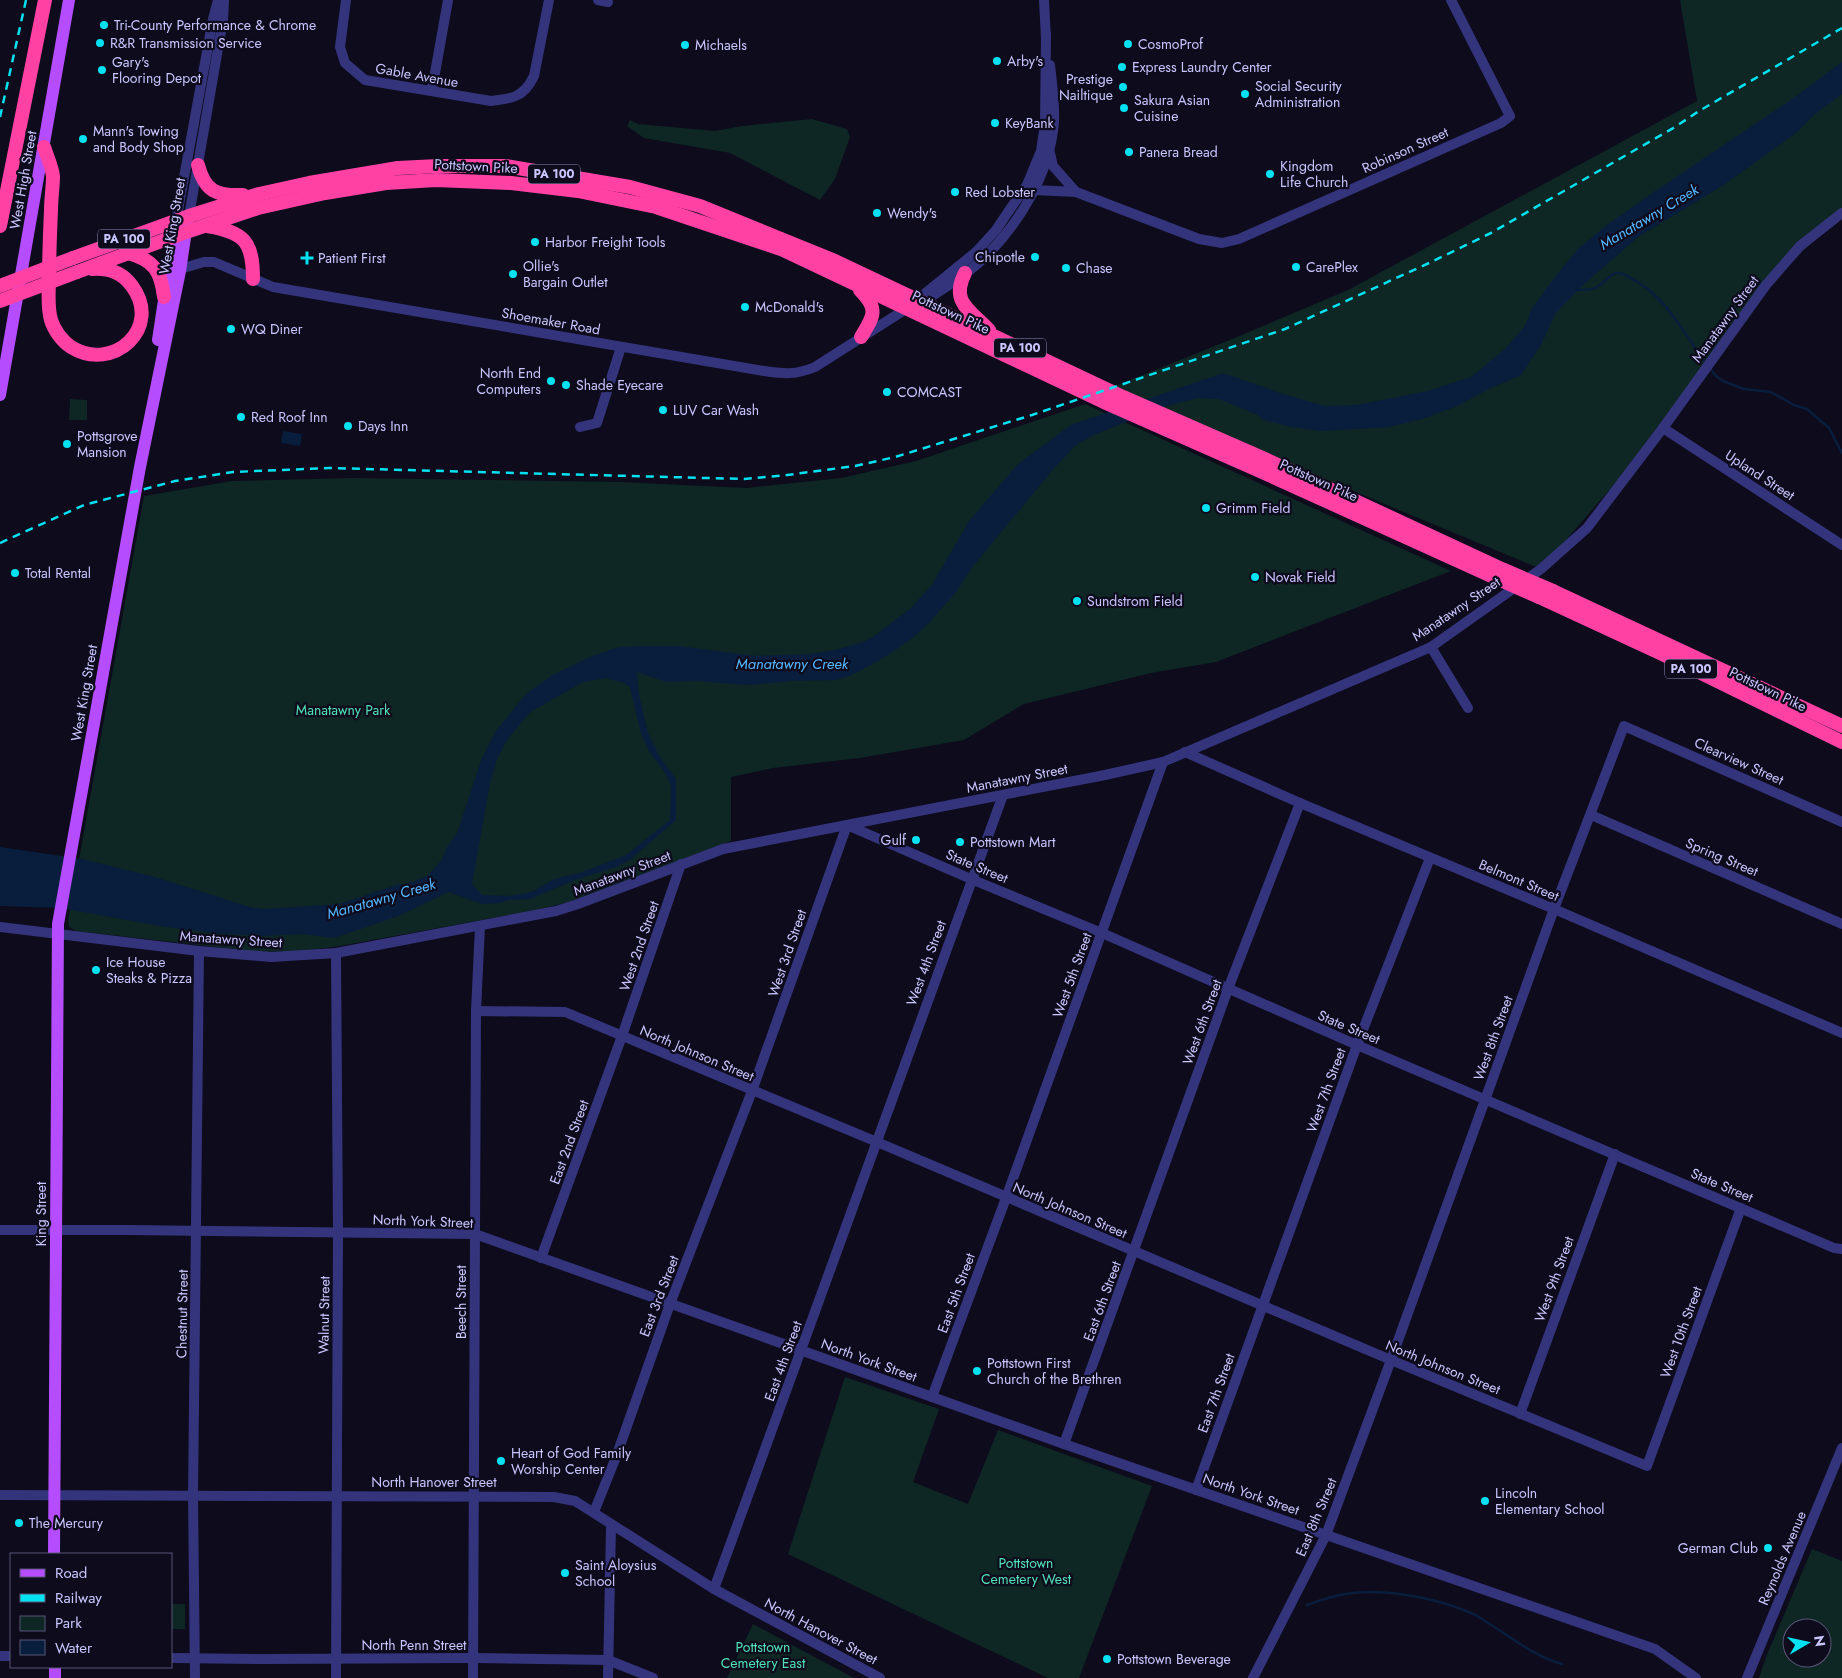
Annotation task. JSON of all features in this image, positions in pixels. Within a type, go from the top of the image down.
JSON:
[{"type":"highway","points":[[0,226],[45,0]]},
{"type":"highway","points":[[44,147],[53,175],[48,306],[53,327],[67,343],[79,351],[103,354],[119,350],[131,339],[140,325],[142,310],[138,294],[127,280],[114,271],[105,269],[79,271]]},
{"type":"highway","points":[[198,165],[202,179],[216,193],[230,195],[259,194]]},
{"type":"highway","name":"Pottstown Pike","points":[[0,286],[182,219],[259,194],[309,183],[398,168],[506,166],[630,187],[700,206],[835,261],[1123,397],[1267,460],[1499,574],[1539,597],[1662,654],[1842,742]]},
{"type":"highway","name":"Pottstown Pike","points":[[0,301],[172,237],[258,208],[325,193],[386,183],[436,180],[511,183],[578,191],[656,207],[781,249],[1104,402],[1499,574],[1553,591],[1842,726]]},
{"type":"highway","points":[[206,225],[231,231],[243,239],[251,255],[253,279]]},
{"type":"highway","points":[[128,253],[143,258],[154,267],[161,280],[164,297]]},
{"type":"highway","points":[[965,273],[959,285],[959,294],[963,304],[997,337]]},
{"type":"highway","points":[[854,284],[868,298],[873,312],[871,321],[861,337]]},
{"type":"main road","name":"West High Street","points":[[0,395],[69,0]]},
{"type":"main road","name":"West King Street","points":[[57,929],[142,457],[180,269],[186,232],[182,219]]},
{"type":"main road","name":"West King Street","points":[[142,457],[172,237],[182,219]]},
{"type":"main road","name":"King Street","points":[[54,1553],[57,929]]},
{"type":"street","name":"West King Street","points":[[182,219],[213,19],[218,0]]},
{"type":"street","name":"West King Street","points":[[182,219],[198,165],[223,20],[224,0]]},
{"type":"street","name":"Gable Avenue","points":[[346,0],[340,47],[345,63],[365,80],[491,101],[511,99],[529,87],[534,76],[549,0]]},
{"type":"street","points":[[432,90],[448,0]]},
{"type":"street","name":"Shoemaker Road","points":[[180,269],[204,262],[214,262],[273,287],[787,374],[804,371],[816,366],[965,273],[983,259],[1018,216],[1030,187],[1050,152],[1054,122],[1054,95],[1046,34],[1044,0]]},
{"type":"street","name":"Robinson Street","points":[[1030,187],[1076,192],[1199,240],[1222,243],[1239,239],[1502,123],[1510,116],[1451,0]]},
{"type":"street","name":"Shoemaker Road","points":[[920,301],[976,252],[1030,187],[1043,138],[1046,34]]},
{"type":"street","name":"Robinson Street","points":[[1050,152],[1053,166],[1076,192]]},
{"type":"street","name":"Manatawny Street","points":[[0,927],[57,929],[199,951],[271,957],[336,953],[564,909],[723,848],[1163,762],[1430,646],[1541,568],[1587,528],[1663,428],[1766,285],[1800,246],[1842,213]]},
{"type":"street","points":[[580,427],[598,423],[621,347]]},
{"type":"street","name":"Upland Street","points":[[1663,428],[1842,544]]},
{"type":"street","points":[[1430,646],[1468,708]]},
{"type":"street","name":"West 8th Street","points":[[1391,1360],[1554,909],[1624,726]]},
{"type":"street","name":"Clearview Street","points":[[1624,726],[1842,822]]},
{"type":"street","name":"Belmont Street","points":[[1185,752],[1300,803],[1554,909],[1842,1033]]},
{"type":"street","name":"West 5th Street","points":[[1006,1198],[1163,762]]},
{"type":"street","name":"West 4th Street","points":[[877,1142],[1003,794]]},
{"type":"street","name":"West 6th Street","points":[[1135,1251],[1228,989],[1300,803]]},
{"type":"street","name":"Spring Street","points":[[1591,815],[1842,924]]},
{"type":"street","name":"State Street","points":[[847,825],[1102,933],[1357,1045],[1834,1248],[1842,1249]]},
{"type":"street","name":"West 3rd Street","points":[[752,1091],[847,825]]},
{"type":"street","name":"West 7th Street","points":[[1262,1305],[1357,1045],[1430,858]]},
{"type":"street","name":"West 2nd Street","points":[[622,1036],[681,864]]},
{"type":"street","name":"Beech Street","points":[[473,1678],[476,1011],[480,926]]},
{"type":"street","name":"Chestnut Street","points":[[195,1678],[193,1495],[199,951]]},
{"type":"street","name":"Walnut Street","points":[[336,953],[338,1233],[336,1678]]},
{"type":"street","name":"North Johnson Street","points":[[476,1011],[565,1012],[1647,1466]]},
{"type":"street","name":"East 2nd Street","points":[[542,1258],[622,1036]]},
{"type":"street","name":"East 3rd Street","points":[[594,1512],[616,1457],[670,1304],[752,1091]]},
{"type":"street","name":"East 4th Street","points":[[714,1589],[877,1142]]},
{"type":"street","name":"West 9th Street","points":[[1520,1414],[1615,1154]]},
{"type":"street","name":"East 5th Street","points":[[932,1397],[1006,1198]]},
{"type":"street","name":"West 10th Street","points":[[1647,1466],[1741,1208]]},
{"type":"street","name":"North York Street","points":[[0,1230],[197,1230],[475,1234],[1064,1444],[1655,1649],[1696,1678]]},
{"type":"street","name":"East 6th Street","points":[[1064,1444],[1135,1251]]},
{"type":"street","name":"East 7th Street","points":[[1196,1490],[1262,1305]]},
{"type":"street","name":"East 8th Street","points":[[1253,1678],[1326,1535],[1391,1360]]},
{"type":"street","name":"Reynolds Avenue","points":[[1746,1678],[1842,1448]]},
{"type":"street","name":"North Hanover Street","points":[[0,1495],[554,1496],[575,1501],[714,1589],[880,1678]]},
{"type":"street","points":[[608,1678],[611,1525]]},
{"type":"street","name":"North Penn Street","points":[[172,1658],[608,1660],[653,1678]]},
{"type":"green space","points":[[1680,0],[1842,0],[1842,215],[1766,285],[1663,428],[1541,569],[1108,389],[1348,290],[1697,101]]},
{"type":"green space","points":[[812,119],[847,129],[850,137],[835,179],[820,200],[730,153],[644,138],[627,126],[630,120],[638,124],[715,131],[742,126]]},
{"type":"green space","points":[[70,399],[87,400],[87,420],[69,420]]},
{"type":"green space","name":"Manatawny Park","points":[[1085,404],[1451,571],[1216,662],[1151,673],[1024,704],[964,740],[860,758],[773,768],[731,777],[731,841],[569,902],[531,911],[334,947],[298,951],[261,952],[76,931],[69,927],[68,921],[144,496],[232,481],[352,478],[622,482],[746,488],[841,478],[916,461]]},
{"type":"green space","name":"Pottstown Cemetery West","points":[[845,1377],[939,1409],[913,1482],[968,1504],[998,1430],[1152,1486],[1079,1678],[1048,1678],[788,1554]]},
{"type":"green space","points":[[1812,1549],[1842,1561],[1842,1678],[1759,1678],[1782,1619],[1782,1668],[1832,1668],[1832,1618],[1783,1618]]},
{"type":"green space","points":[[172,1604],[185,1604],[185,1629],[172,1629]]},
{"type":"green space","name":"Pottstown Cemetery East","points":[[753,1624],[854,1678],[727,1678]]},
{"type":"water","name":"Manatawny Creek","points":[[1842,62],[1842,94],[1815,114],[1796,133],[1725,184],[1638,237],[1581,287],[1555,314],[1541,345],[1521,375],[1455,407],[1425,418],[1390,427],[1321,431],[1291,427],[1263,420],[1258,415],[1219,399],[1197,398],[1157,409],[1094,435],[1076,445],[1056,466],[973,566],[956,592],[929,623],[914,637],[885,657],[852,675],[836,680],[792,681],[749,685],[696,681],[667,682],[637,672],[639,695],[648,733],[659,756],[676,779],[676,820],[630,860],[616,867],[575,880],[530,899],[482,904],[448,892],[401,915],[334,938],[301,934],[262,936],[214,933],[160,926],[61,908],[0,906],[0,847],[82,859],[155,877],[253,908],[265,909],[339,904],[427,876],[442,860],[446,849],[458,831],[481,760],[496,731],[526,694],[551,676],[590,657],[619,647],[678,646],[756,656],[809,654],[835,650],[863,642],[873,637],[911,608],[932,585],[969,521],[1018,464],[1071,425],[1223,373],[1286,395],[1325,406],[1357,405],[1428,391],[1471,377],[1505,349],[1525,326],[1532,308],[1579,248],[1607,225],[1651,194],[1788,102]],"holes":[[[606,678],[624,683],[630,687],[641,734],[649,751],[666,774],[671,786],[670,820],[626,855],[580,873],[554,879],[532,892],[508,896],[482,895],[472,884],[490,783],[497,759],[507,740],[530,712],[583,682]]]},
{"type":"water","points":[[283,431],[302,434],[300,446],[281,443]]},
{"type":"waterway","points":[[1575,290],[1593,289],[1616,273],[1626,276],[1642,285],[1663,304],[1706,363]]},
{"type":"waterway","points":[[1709,367],[1723,381],[1744,389],[1771,392],[1794,405],[1807,409],[1829,428],[1842,453]]},
{"type":"waterway","points":[[1307,1605],[1352,1593],[1387,1593],[1423,1598],[1473,1614],[1533,1652],[1562,1664]]},
{"type":"railway","points":[[0,117],[26,0]]},
{"type":"railway","points":[[0,543],[84,505],[175,481],[233,472],[329,468],[744,479],[855,466],[895,457],[1032,415],[1285,329],[1491,233],[1842,28]]},
{"type":"place","name":"Tri-County Performance & Chrome","points":[[104,25]]},
{"type":"place","name":"R&R Transmission Service","points":[[100,43]]},
{"type":"place","name":"CosmoProf","points":[[1128,44]]},
{"type":"place","name":"Michaels","points":[[685,45]]},
{"type":"place","name":"Arby's","points":[[997,61]]},
{"type":"place","name":"Express Laundry Center","points":[[1122,67]]},
{"type":"place","name":"Gary's Flooring Depot","points":[[102,70]]},
{"type":"place","name":"Prestige Nailtique","points":[[1123,87]]},
{"type":"place","name":"Social Security Administration","points":[[1245,94]]},
{"type":"place","name":"Sakura Asian Cuisine","points":[[1124,108]]},
{"type":"place","name":"KeyBank","points":[[995,123]]},
{"type":"place","name":"Mann's Towing and Body Shop","points":[[83,139]]},
{"type":"place","name":"Panera Bread","points":[[1129,152]]},
{"type":"place","name":"Kingdom Life Church","points":[[1270,174]]},
{"type":"place","name":"Red Lobster","points":[[955,192]]},
{"type":"place","name":"Wendy's","points":[[877,213]]},
{"type":"place","name":"Harbor Freight Tools","points":[[535,242]]},
{"type":"place","name":"Chipotle","points":[[1035,257]]},
{"type":"place","name":"Patient First","points":[[307,258]]},
{"type":"place","name":"CarePlex","points":[[1296,267]]},
{"type":"place","name":"Chase","points":[[1066,268]]},
{"type":"place","name":"Ollie's Bargain Outlet","points":[[513,274]]},
{"type":"place","name":"McDonald's","points":[[745,307]]},
{"type":"place","name":"WQ Diner","points":[[231,329]]},
{"type":"place","name":"North End Computers","points":[[551,381]]},
{"type":"place","name":"Shade Eyecare","points":[[566,385]]},
{"type":"place","name":"COMCAST","points":[[887,392]]},
{"type":"place","name":"LUV Car Wash","points":[[663,410]]},
{"type":"place","name":"Red Roof Inn","points":[[241,417]]},
{"type":"place","name":"Days Inn","points":[[348,426]]},
{"type":"place","name":"Pottsgrove Mansion","points":[[67,444]]},
{"type":"place","name":"Grimm Field","points":[[1206,508]]},
{"type":"place","name":"Total Rental","points":[[15,573]]},
{"type":"place","name":"Novak Field","points":[[1255,577]]},
{"type":"place","name":"Sundstrom Field","points":[[1077,601]]},
{"type":"place","name":"Gulf","points":[[916,840]]},
{"type":"place","name":"Pottstown Mart","points":[[960,842]]},
{"type":"place","name":"Ice House Steaks & Pizza","points":[[96,970]]},
{"type":"place","name":"Pottstown First Church of the Brethren","points":[[977,1371]]},
{"type":"place","name":"Heart of God Family Worship Center","points":[[501,1461]]},
{"type":"place","name":"Lincoln Elementary School","points":[[1485,1501]]},
{"type":"place","name":"The Mercury","points":[[19,1523]]},
{"type":"place","name":"German Club","points":[[1768,1548]]},
{"type":"place","name":"Saint Aloysius School","points":[[565,1573]]},
{"type":"place","name":"Pottstown Beverage","points":[[1107,1659]]}]
